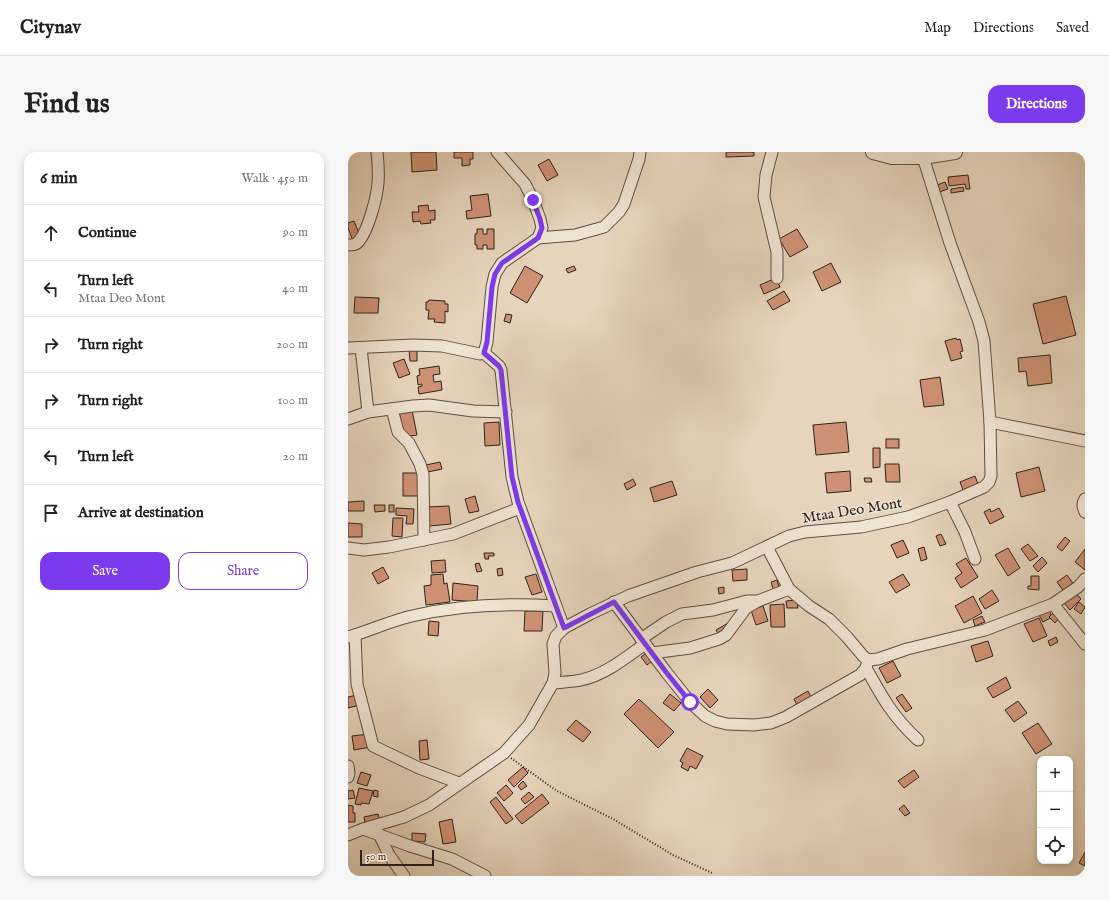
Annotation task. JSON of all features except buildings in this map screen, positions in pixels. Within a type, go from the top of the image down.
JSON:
[{"type":"street","points":[[348,245],[355,245],[359,242],[376,198],[378,182],[377,152]]},
{"type":"street","points":[[497,152],[525,184],[533,200],[542,224],[538,238]]},
{"type":"street","points":[[484,353],[487,342],[492,287],[495,274],[502,263],[538,238],[575,235],[604,227],[619,212],[624,204],[640,152]]},
{"type":"street","points":[[772,152],[766,175],[764,197],[776,247],[778,278]]},
{"type":"street","points":[[873,152],[892,157],[923,157],[955,152]]},
{"type":"street","name":"Mtaa Deo Mont","points":[[564,628],[628,596],[697,572],[732,563],[789,536],[805,532],[861,527],[908,517],[984,488],[989,482],[991,476],[990,422],[984,341],[979,322],[950,243],[923,157]]},
{"type":"street","points":[[348,348],[413,345],[442,346],[480,354],[484,353],[499,366],[501,370],[506,412],[512,477],[520,508],[564,628],[556,636],[553,644],[555,673],[553,683],[529,725],[504,753],[429,805],[404,816],[348,835]]},
{"type":"street","points":[[361,348],[368,412]]},
{"type":"street","points":[[348,419],[368,412],[429,405],[473,411],[506,412]]},
{"type":"street","points":[[392,409],[398,432],[409,443],[424,474],[424,540]]},
{"type":"street","points":[[990,422],[1085,441]]},
{"type":"street","points":[[1085,499],[1083,509],[1085,512]]},
{"type":"street","points":[[950,502],[965,532],[975,559]]},
{"type":"street","points":[[348,548],[364,550],[390,547],[453,534],[520,508]]},
{"type":"street","points":[[767,547],[789,589],[809,606],[829,619],[847,637],[863,656],[885,703],[903,727],[918,740]]},
{"type":"street","points":[[614,602],[690,702],[715,721],[727,724],[754,725],[771,724],[786,717],[860,675],[867,664],[878,659],[907,649],[985,630],[1053,604],[1078,587],[1085,579]]},
{"type":"street","points":[[652,653],[690,648],[726,636],[746,608],[758,601],[789,589]]},
{"type":"street","points":[[553,683],[580,680],[595,676],[609,668],[666,622],[682,614],[713,610],[747,601],[758,601]]},
{"type":"street","points":[[459,783],[419,768],[378,750],[373,746],[357,684],[352,636],[412,616],[449,610],[528,604],[556,606]]},
{"type":"street","points":[[1053,604],[1085,644]]},
{"type":"street","points":[[348,766],[348,777]]},
{"type":"street","points":[[363,829],[452,859],[485,876]]},
{"type":"street","points":[[379,834],[389,855],[404,876]]},
{"type":"path","points":[[504,753],[557,790],[613,819],[673,855],[712,874]]},
{"type":"route","points":[[533,200],[542,228],[538,238],[502,263],[495,274],[492,287],[487,342],[484,353],[499,366],[503,376],[512,477],[518,502],[564,628],[614,602],[690,702]]}]
